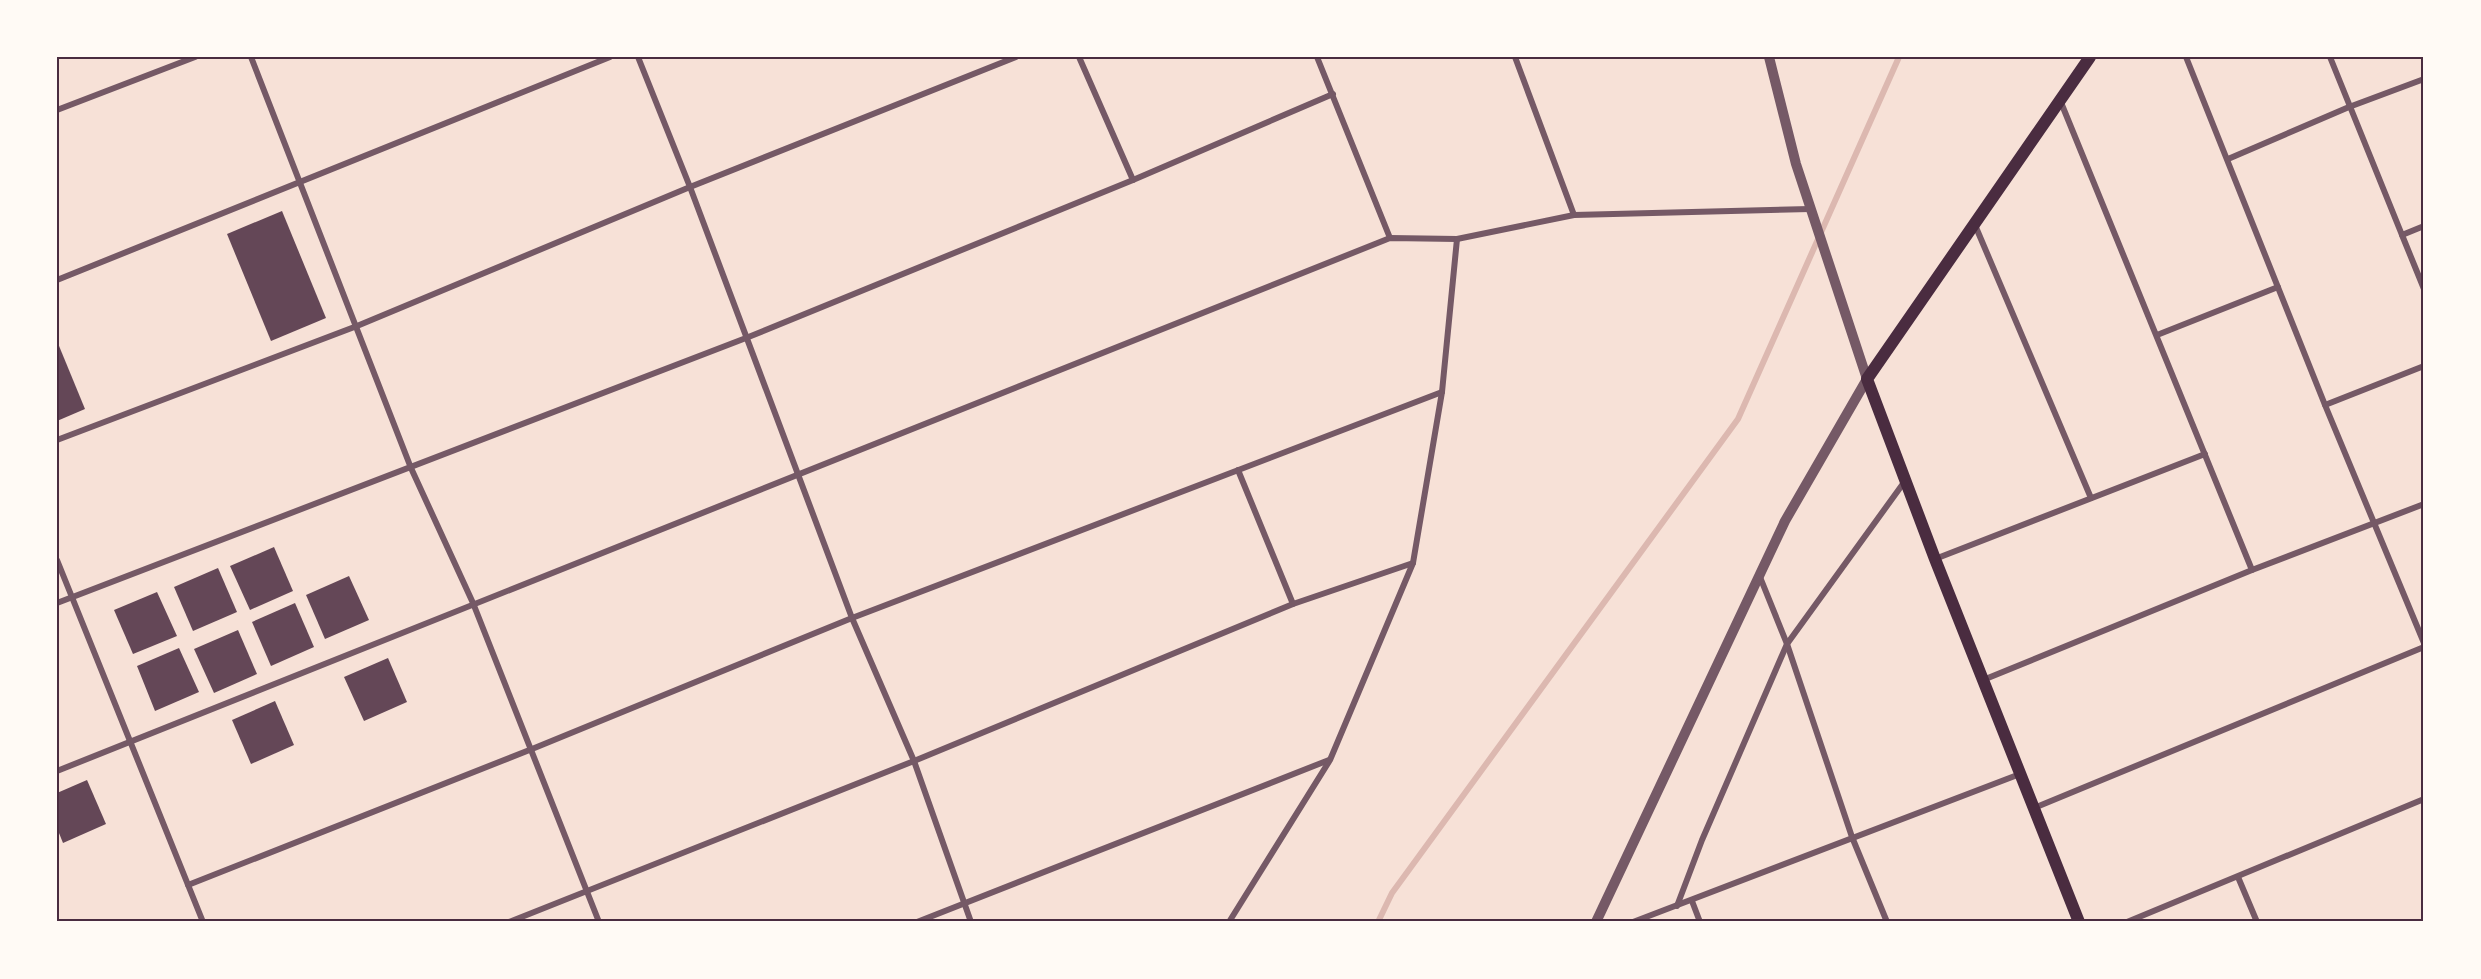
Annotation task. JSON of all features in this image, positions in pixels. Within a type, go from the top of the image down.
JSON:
[{"type":"main road","points":[[2079,922],[1935,559],[1867,379],[2090,57]]},
{"type":"street","points":[[57,110],[195,57]]},
{"type":"street","points":[[251,57],[302,183],[411,468],[473,603],[599,922]]},
{"type":"street","points":[[57,280],[610,57]]},
{"type":"street","points":[[638,57],[690,188],[852,618],[914,761],[971,922]]},
{"type":"street","points":[[57,440],[357,326],[690,188],[1016,57]]},
{"type":"street","points":[[1079,57],[1133,180]]},
{"type":"street","points":[[1317,57],[1390,238]]},
{"type":"street","points":[[1515,57],[1574,215]]},
{"type":"street","points":[[1596,922],[1785,521],[1867,379],[1792,152],[1769,57]]},
{"type":"street","points":[[2034,808],[2424,645],[2373,524],[2186,57]]},
{"type":"street","points":[[2330,57],[2424,289]]},
{"type":"street","points":[[2228,159],[2349,107],[2424,79]]},
{"type":"street","points":[[57,603],[746,338],[1133,180],[1333,94]]},
{"type":"street","points":[[2060,100],[2252,570]]},
{"type":"street","points":[[57,771],[1390,238],[1457,239],[1574,215],[1810,209]]},
{"type":"street","points":[[1975,225],[2091,498]]},
{"type":"street","points":[[2403,235],[2424,226]]},
{"type":"street","points":[[1229,922],[1330,760],[1413,563],[1442,392],[1457,239]]},
{"type":"street","points":[[2157,335],[2278,286]]},
{"type":"street","points":[[2325,405],[2424,366]]},
{"type":"street","points":[[188,885],[532,749],[852,618],[1442,392]]},
{"type":"street","points":[[1935,559],[2205,454]]},
{"type":"street","points":[[1238,470],[1293,604]]},
{"type":"street","points":[[1677,906],[1702,840],[1787,644],[1906,481]]},
{"type":"street","points":[[1983,680],[2252,570],[2424,504]]},
{"type":"street","points":[[57,560],[203,922]]},
{"type":"street","points":[[509,922],[914,761],[1293,604],[1413,563]]},
{"type":"street","points":[[1760,577],[1787,644],[1852,837],[1887,922]]},
{"type":"street","points":[[917,922],[1330,760]]},
{"type":"street","points":[[1633,922],[2020,774]]},
{"type":"street","points":[[2127,922],[2424,799]]},
{"type":"street","points":[[2238,877],[2257,922]]},
{"type":"street","points":[[1692,901],[1700,922]]},
{"type":"street","points":[[1658,922],[1662,912]]},
{"type":"building","points":[[282,211],[326,318],[271,341],[227,234]]},
{"type":"building","points":[[57,341],[85,409],[57,421]]},
{"type":"building","points":[[274,547],[293,591],[250,610],[230,566]]},
{"type":"building","points":[[218,568],[237,612],[193,631],[174,587]]},
{"type":"building","points":[[349,576],[369,620],[325,639],[306,595]]},
{"type":"building","points":[[157,592],[177,636],[133,654],[114,610]]},
{"type":"building","points":[[295,603],[314,647],[271,666],[252,622]]},
{"type":"building","points":[[238,630],[257,674],[214,693],[194,649]]},
{"type":"building","points":[[179,648],[199,692],[155,711],[137,666]]},
{"type":"building","points":[[388,658],[407,702],[364,721],[344,677]]},
{"type":"building","points":[[275,701],[294,745],[251,764],[232,720]]},
{"type":"building","points":[[87,780],[106,824],[63,843],[57,828],[57,793]]},
{"type":"waterway","points":[[1378,922],[1392,893],[1738,419],[1899,57]]}]
